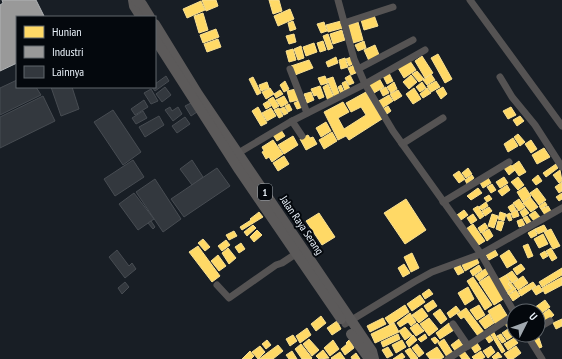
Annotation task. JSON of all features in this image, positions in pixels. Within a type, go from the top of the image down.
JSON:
[{"type":"highway","points":[[140,16],[134,6],[134,0],[142,4],[149,16]]},
{"type":"highway","name":"Jalan Raya Serang","points":[[156,26],[297,253],[347,322]]},
{"type":"highway","name":"Jalan Raya Serang","points":[[156,40],[235,154],[347,322],[367,356],[374,359]]},
{"type":"street","points":[[338,0],[354,59],[365,84],[402,144],[481,254],[509,303]]},
{"type":"street","points":[[470,0],[562,126]]},
{"type":"street","points":[[344,23],[393,7]]},
{"type":"street","points":[[358,69],[412,40]]},
{"type":"street","points":[[235,154],[292,120],[365,84],[425,50]]},
{"type":"street","points":[[290,69],[307,113]]},
{"type":"street","points":[[500,76],[512,97],[535,125],[562,167]]},
{"type":"street","points":[[402,144],[443,118]]},
{"type":"street","points":[[292,120],[302,136]]},
{"type":"street","points":[[443,202],[509,162]]},
{"type":"street","points":[[347,322],[432,272],[481,254],[562,208]]},
{"type":"street","points":[[217,285],[229,298],[276,265],[282,263],[297,253]]},
{"type":"street","points":[[448,359],[506,320]]},
{"type":"street","points":[[546,323],[550,321]]},
{"type":"street","points":[[453,324],[468,346]]},
{"type":"street","points":[[533,343],[542,359]]},
{"type":"building: Hunian","points":[[202,0],[216,0],[218,6],[206,11]]},
{"type":"building: Hunian","points":[[269,0],[279,0],[282,11],[273,14]]},
{"type":"building: Hunian","points":[[201,1],[205,10],[187,18],[183,9]]},
{"type":"building: Hunian","points":[[290,9],[294,19],[278,26],[274,16]]},
{"type":"building: Hunian","points":[[203,13],[208,30],[199,33],[194,16]]},
{"type":"building: Hunian","points":[[374,15],[378,26],[364,30],[361,20]]},
{"type":"building: Hunian","points":[[293,21],[296,29],[290,31],[288,23]]},
{"type":"building: Hunian","points":[[341,21],[343,28],[328,32],[326,25]]},
{"type":"building: Hunian","points":[[324,22],[327,31],[321,33],[317,24]]},
{"type":"building: Hunian","points":[[358,22],[363,40],[353,43],[348,25]]},
{"type":"building: Hunian","points":[[216,29],[219,37],[203,43],[200,35]]},
{"type":"building: Hunian","points":[[342,30],[345,40],[333,44],[330,34]]},
{"type":"building: Hunian","points":[[294,34],[296,42],[289,44],[286,36]]},
{"type":"building: Hunian","points":[[328,34],[333,48],[328,50],[323,36]]},
{"type":"building: Hunian","points":[[218,39],[221,47],[207,52],[204,44]]},
{"type":"building: Hunian","points":[[323,41],[326,50],[320,52],[317,43]]},
{"type":"building: Hunian","points":[[364,41],[366,48],[358,51],[355,45]]},
{"type":"building: Hunian","points":[[314,43],[317,52],[306,56],[303,47]]},
{"type":"building: Hunian","points":[[375,45],[380,57],[369,61],[364,50]]},
{"type":"building: Hunian","points":[[301,46],[304,58],[298,60],[294,49]]},
{"type":"building: Hunian","points":[[293,49],[296,60],[289,62],[286,51]]},
{"type":"building: Hunian","points":[[438,54],[452,79],[445,83],[431,58]]},
{"type":"building: Hunian","points":[[422,56],[433,73],[425,78],[415,61]]},
{"type":"building: Hunian","points":[[336,57],[338,63],[328,67],[326,62]]},
{"type":"building: Hunian","points":[[351,57],[354,63],[349,66],[346,59]]},
{"type":"building: Hunian","points":[[345,58],[348,67],[341,69],[339,60]]},
{"type":"building: Hunian","points":[[309,60],[313,68],[295,75],[291,66]]},
{"type":"building: Hunian","points":[[410,61],[416,70],[404,78],[398,68]]},
{"type":"building: Hunian","points":[[354,65],[358,72],[351,75],[348,68]]},
{"type":"building: Hunian","points":[[417,71],[424,79],[419,82],[412,74]]},
{"type":"building: Hunian","points":[[389,73],[393,81],[387,84],[383,76]]},
{"type":"building: Hunian","points":[[431,74],[435,80],[427,85],[423,80]]},
{"type":"building: Hunian","points":[[350,75],[354,83],[349,85],[345,78]]},
{"type":"building: Hunian","points":[[411,75],[417,82],[409,89],[403,82]]},
{"type":"building: Hunian","points":[[325,76],[328,83],[321,85],[318,78]]},
{"type":"building: Hunian","points":[[253,77],[261,93],[257,95],[249,79]]},
{"type":"building: Hunian","points":[[333,77],[340,96],[335,98],[327,79]]},
{"type":"building: Hunian","points":[[379,78],[384,87],[374,93],[369,84]]},
{"type":"building: Hunian","points":[[285,81],[289,89],[284,92],[280,85]]},
{"type":"building: Hunian","points":[[346,81],[350,89],[345,91],[342,83]]},
{"type":"building: Hunian","points":[[436,81],[440,87],[431,92],[427,86]]},
{"type":"building: Hunian","points":[[267,82],[269,88],[261,91],[259,85]]},
{"type":"building: Hunian","points":[[394,82],[397,89],[391,93],[387,87]]},
{"type":"building: Hunian","points":[[422,82],[426,88],[420,92],[416,87]]},
{"type":"building: Hunian","points":[[328,84],[334,98],[328,101],[323,87]]},
{"type":"building: Hunian","points":[[341,85],[344,92],[341,94],[338,87]]},
{"type":"building: Hunian","points":[[320,86],[324,97],[319,99],[317,95],[314,96],[311,89]]},
{"type":"building: Hunian","points":[[386,87],[389,93],[383,96],[380,90]]},
{"type":"building: Hunian","points":[[443,87],[447,94],[441,99],[436,91]]},
{"type":"building: Hunian","points":[[270,88],[274,94],[266,99],[262,92]]},
{"type":"building: Hunian","points":[[414,88],[421,99],[413,104],[406,94]]},
{"type":"building: Hunian","points":[[427,88],[431,93],[423,98],[420,94]]},
{"type":"building: Hunian","points":[[296,89],[299,100],[290,102],[287,91]]},
{"type":"building: Hunian","points":[[280,90],[283,94],[276,98],[274,94]]},
{"type":"building: Hunian","points":[[398,90],[402,96],[394,101],[390,94]]},
{"type":"building: Hunian","points":[[311,92],[314,100],[307,103],[304,94]]},
{"type":"building: Hunian","points":[[366,92],[382,119],[349,140],[346,136],[338,140],[324,112],[343,102],[349,112],[338,118],[344,129],[366,115],[361,107],[351,112],[346,103]]},
{"type":"building: Hunian","points":[[389,95],[393,101],[381,109],[377,102]]},
{"type":"building: Hunian","points":[[284,96],[288,103],[281,107],[276,100]]},
{"type":"building: Hunian","points":[[273,97],[279,106],[274,109],[268,100]]},
{"type":"building: Hunian","points":[[301,100],[303,107],[297,109],[294,103]]},
{"type":"building: Hunian","points":[[268,101],[271,106],[266,109],[263,104]]},
{"type":"building: Hunian","points":[[289,104],[292,110],[288,112],[285,106]]},
{"type":"building: Hunian","points":[[388,106],[391,111],[387,114],[383,109]]},
{"type":"building: Hunian","points":[[258,107],[267,123],[261,126],[252,111]]},
{"type":"building: Hunian","points":[[284,107],[288,113],[284,115],[280,109]]},
{"type":"building: Hunian","points":[[511,107],[516,115],[508,119],[503,111]]},
{"type":"building: Hunian","points":[[271,108],[276,116],[267,121],[262,113]]},
{"type":"building: Hunian","points":[[279,108],[283,116],[279,118],[274,110]]},
{"type":"building: Hunian","points":[[520,116],[524,121],[517,126],[513,120]]},
{"type":"building: Hunian","points":[[326,122],[331,131],[321,137],[316,128]]},
{"type":"building: Hunian","points":[[281,130],[285,136],[277,141],[273,135]]},
{"type":"building: Hunian","points":[[332,132],[337,141],[324,149],[319,140]]},
{"type":"building: Hunian","points":[[518,134],[525,142],[520,146],[514,137]]},
{"type":"building: Hunian","points":[[308,135],[310,138],[313,137],[317,144],[306,150],[300,139]]},
{"type":"building: Hunian","points":[[293,136],[298,145],[284,154],[278,145]]},
{"type":"building: Hunian","points":[[513,138],[518,146],[508,152],[504,144]]},
{"type":"building: Hunian","points":[[273,140],[283,154],[272,162],[269,157],[266,159],[262,152],[264,151],[262,147]]},
{"type":"building: Hunian","points":[[531,140],[537,149],[531,153],[525,144]]},
{"type":"building: Hunian","points":[[544,148],[550,157],[537,164],[532,155]]},
{"type":"building: Hunian","points":[[284,156],[289,164],[278,171],[273,163]]},
{"type":"building: Hunian","points":[[519,161],[526,172],[519,176],[512,166]]},
{"type":"building: Hunian","points":[[510,164],[515,170],[509,175],[504,168]]},
{"type":"building: Hunian","points":[[556,164],[558,168],[546,177],[543,173]]},
{"type":"building: Hunian","points":[[468,168],[472,174],[466,178],[462,173]]},
{"type":"building: Hunian","points":[[560,170],[562,181],[559,183],[553,175]]},
{"type":"building: Hunian","points":[[459,171],[465,179],[459,183],[453,175]]},
{"type":"building: Hunian","points":[[472,175],[474,178],[467,184],[465,180]]},
{"type":"building: Hunian","points":[[538,175],[542,181],[536,185],[532,180]]},
{"type":"building: Hunian","points":[[487,176],[491,183],[483,188],[479,181]]},
{"type":"building: Hunian","points":[[504,177],[508,183],[500,188],[496,182]]},
{"type":"building: Hunian","points":[[518,177],[524,185],[518,190],[511,182]]},
{"type":"building: Hunian","points":[[562,182],[562,191],[559,193],[555,187]]},
{"type":"building: Hunian","points":[[492,184],[496,190],[491,193],[487,187]]},
{"type":"building: Hunian","points":[[507,185],[510,190],[502,196],[498,191]]},
{"type":"building: Hunian","points":[[525,187],[531,196],[523,202],[517,192]]},
{"type":"building: Hunian","points":[[478,188],[482,193],[471,200],[467,196]]},
{"type":"building: Hunian","points":[[537,188],[546,200],[539,205],[530,193]]},
{"type":"building: Hunian","points":[[562,193],[562,199],[559,201],[556,197]]},
{"type":"building: Hunian","points":[[489,195],[492,199],[487,202],[484,198]]},
{"type":"building: Hunian","points":[[530,197],[538,207],[531,212],[523,203]]},
{"type":"building: Hunian","points":[[406,199],[426,230],[405,244],[384,213]]},
{"type":"building: Hunian","points":[[519,199],[525,207],[519,211],[513,203]]},
{"type":"building: Hunian","points":[[486,202],[488,206],[482,210],[479,207]]},
{"type":"building: Hunian","points":[[545,202],[547,205],[541,209],[539,206]]},
{"type":"building: Hunian","points":[[513,204],[516,210],[511,212],[508,207]]},
{"type":"building: Hunian","points":[[478,206],[484,216],[480,219],[473,209]]},
{"type":"building: Hunian","points":[[548,206],[551,211],[545,215],[541,209]]},
{"type":"building: Hunian","points":[[489,207],[492,211],[485,216],[482,211]]},
{"type":"building: Hunian","points":[[525,208],[529,213],[523,217],[520,212]]},
{"type":"building: Hunian","points":[[464,210],[468,215],[461,220],[457,215]]},
{"type":"building: Hunian","points":[[517,210],[519,216],[513,218],[511,213]]},
{"type":"building: Hunian","points":[[535,211],[540,217],[534,221],[529,215]]},
{"type":"building: Hunian","points":[[259,212],[263,217],[242,230],[240,227],[251,220],[250,219]]},
{"type":"building: Hunian","points":[[500,212],[506,214],[504,221],[498,219]]},
{"type":"building: Hunian","points":[[319,213],[335,237],[322,245],[306,221]]},
{"type":"building: Hunian","points":[[510,213],[512,220],[509,221],[506,215]]},
{"type":"building: Hunian","points":[[473,214],[477,220],[471,224],[467,218]]},
{"type":"building: Hunian","points":[[492,214],[498,216],[494,228],[488,226]]},
{"type":"building: Hunian","points":[[527,216],[531,222],[527,224],[523,218]]},
{"type":"building: Hunian","points":[[522,219],[525,225],[519,227],[517,221]]},
{"type":"building: Hunian","points":[[498,221],[504,222],[501,231],[496,229]]},
{"type":"building: Hunian","points":[[485,223],[488,228],[481,233],[478,228]]},
{"type":"building: Hunian","points":[[473,224],[485,241],[477,246],[466,229]]},
{"type":"building: Hunian","points":[[253,225],[256,228],[247,236],[244,232]]},
{"type":"building: Hunian","points":[[544,225],[547,230],[538,234],[535,229]]},
{"type":"building: Hunian","points":[[489,229],[493,236],[487,241],[482,233]]},
{"type":"building: Hunian","points":[[535,229],[537,235],[531,238],[528,233]]},
{"type":"building: Hunian","points":[[551,229],[560,246],[553,249],[544,232]]},
{"type":"building: Hunian","points":[[257,230],[262,235],[254,242],[250,237]]},
{"type":"building: Hunian","points":[[234,231],[237,236],[229,240],[226,235]]},
{"type":"building: Hunian","points":[[543,234],[548,244],[539,248],[534,239]]},
{"type":"building: Hunian","points":[[203,239],[210,247],[205,251],[198,243]]},
{"type":"building: Hunian","points":[[226,240],[230,245],[222,251],[218,246]]},
{"type":"building: Hunian","points":[[241,243],[245,249],[239,253],[235,247]]},
{"type":"building: Hunian","points":[[528,244],[533,256],[528,258],[523,246]]},
{"type":"building: Hunian","points":[[198,246],[220,276],[212,282],[189,252]]},
{"type":"building: Hunian","points":[[228,248],[236,258],[229,264],[222,253]]},
{"type":"building: Hunian","points":[[551,248],[557,258],[552,261],[546,251]]},
{"type":"building: Hunian","points":[[495,250],[498,255],[489,260],[486,255]]},
{"type":"building: Hunian","points":[[509,250],[517,262],[507,268],[500,256]]},
{"type":"building: Hunian","points":[[545,251],[548,256],[543,259],[540,254]]},
{"type":"building: Hunian","points":[[412,253],[419,268],[411,272],[404,257]]},
{"type":"building: Hunian","points":[[218,255],[226,266],[219,271],[211,261]]},
{"type":"building: Hunian","points":[[476,257],[479,263],[465,271],[462,265]]},
{"type":"building: Hunian","points":[[404,264],[410,273],[403,277],[398,268]]},
{"type":"building: Hunian","points":[[521,264],[525,269],[517,275],[513,269]]},
{"type":"building: Hunian","points":[[460,265],[464,272],[458,275],[454,268]]},
{"type":"building: Hunian","points":[[479,265],[482,270],[473,276],[470,271]]},
{"type":"building: Hunian","points":[[488,267],[491,272],[479,281],[475,276]]},
{"type":"building: Hunian","points":[[562,268],[562,275],[542,287],[539,282]]},
{"type":"building: Hunian","points":[[512,271],[518,279],[512,283],[506,275]]},
{"type":"building: Hunian","points":[[490,275],[505,298],[494,305],[479,282]]},
{"type":"building: Hunian","points":[[506,275],[510,282],[508,284],[511,288],[506,292],[499,279]]},
{"type":"building: Hunian","points":[[523,276],[528,283],[518,290],[513,283]]},
{"type":"building: Hunian","points":[[473,277],[492,305],[485,310],[467,281]]},
{"type":"building: Hunian","points":[[562,277],[562,285],[545,294],[542,288]]},
{"type":"building: Hunian","points":[[510,282],[516,289],[508,295],[507,292],[512,288],[508,284]]},
{"type":"building: Hunian","points":[[533,282],[536,286],[521,296],[518,291]]},
{"type":"building: Hunian","points":[[539,285],[543,291],[536,295],[532,289]]},
{"type":"building: Hunian","points":[[468,287],[474,299],[465,305],[458,293]]},
{"type":"building: Hunian","points":[[429,289],[433,294],[425,299],[422,294]]},
{"type":"building: Hunian","points":[[516,290],[520,296],[513,301],[509,295]]},
{"type":"building: Hunian","points":[[420,295],[425,302],[412,311],[407,304]]},
{"type":"building: Hunian","points":[[433,300],[437,306],[428,312],[424,306]]},
{"type":"building: Hunian","points":[[545,300],[550,307],[546,310],[546,303],[541,303]]},
{"type":"building: Hunian","points":[[500,304],[506,314],[506,318],[496,325],[488,311]]},
{"type":"building: Hunian","points":[[405,305],[409,312],[390,325],[385,318]]},
{"type":"building: Hunian","points":[[479,305],[485,315],[477,320],[470,310]]},
{"type":"building: Hunian","points":[[456,306],[460,311],[450,318],[447,313]]},
{"type":"building: Hunian","points":[[422,308],[428,316],[419,323],[412,315]]},
{"type":"building: Hunian","points":[[466,308],[484,332],[478,336],[464,317],[461,319],[457,314]]},
{"type":"building: Hunian","points":[[440,309],[447,319],[441,324],[433,314]]},
{"type":"building: Hunian","points":[[549,309],[554,315],[546,322],[546,311]]},
{"type":"building: Hunian","points":[[410,313],[416,322],[411,326],[408,322],[400,327],[397,323]]},
{"type":"building: Hunian","points":[[489,314],[494,323],[485,329],[479,321]]},
{"type":"building: Hunian","points":[[321,316],[326,323],[316,331],[311,324]]},
{"type":"building: Hunian","points":[[383,318],[386,324],[370,332],[367,326]]},
{"type":"building: Hunian","points":[[429,318],[438,329],[429,336],[420,324]]},
{"type":"building: Hunian","points":[[562,319],[562,326],[556,329],[553,323]]},
{"type":"building: Hunian","points":[[337,321],[341,329],[332,335],[327,328]]},
{"type":"building: Hunian","points":[[394,323],[399,332],[375,343],[371,334]]},
{"type":"building: Hunian","points":[[417,323],[424,331],[416,336],[410,328]]},
{"type":"building: Hunian","points":[[449,323],[454,330],[440,339],[436,333]]},
{"type":"building: Hunian","points":[[405,327],[412,335],[405,340],[399,331]]},
{"type":"building: Hunian","points":[[307,328],[311,335],[300,343],[296,336]]},
{"type":"building: Hunian","points":[[506,330],[506,339],[502,333]]},
{"type":"building: Hunian","points":[[493,331],[505,351],[502,353],[490,333]]},
{"type":"building: Hunian","points":[[398,334],[400,339],[383,347],[381,342]]},
{"type":"building: Hunian","points":[[425,334],[427,338],[421,342],[418,339]]},
{"type":"building: Hunian","points":[[489,334],[493,340],[489,343],[485,337]]},
{"type":"building: Hunian","points":[[501,334],[506,341],[502,343],[497,336]]},
{"type":"building: Hunian","points":[[293,335],[297,341],[290,346],[286,339]]},
{"type":"building: Hunian","points":[[413,335],[417,340],[409,347],[406,342]]},
{"type":"building: Hunian","points":[[435,337],[439,341],[435,344],[431,339]]},
{"type":"building: Hunian","points":[[309,339],[319,350],[312,356],[303,344]]},
{"type":"building: Hunian","points":[[350,339],[354,348],[345,355],[341,349]]},
{"type":"building: Hunian","points":[[444,339],[453,353],[447,357],[438,343]]},
{"type":"building: Hunian","points":[[459,339],[464,347],[456,352],[451,345]]},
{"type":"building: Hunian","points":[[267,340],[271,345],[266,349],[262,344]]},
{"type":"building: Hunian","points":[[333,340],[339,349],[330,356],[324,348]]},
{"type":"building: Hunian","points":[[402,340],[406,347],[396,353],[392,345]]},
{"type":"building: Hunian","points":[[477,343],[481,349],[475,353],[471,347]]},
{"type":"building: Hunian","points":[[506,343],[518,343],[508,350],[504,344]]},
{"type":"building: Hunian","points":[[535,343],[541,343],[542,347],[537,349]]},
{"type":"building: Hunian","points":[[301,344],[312,358],[311,359],[302,359],[295,349]]},
{"type":"building: Hunian","points":[[417,344],[424,353],[419,357],[412,348]]},
{"type":"building: Hunian","points":[[278,345],[283,351],[273,359],[259,359]]},
{"type":"building: Hunian","points":[[260,346],[265,352],[258,359],[252,352]]},
{"type":"building: Hunian","points":[[491,346],[495,352],[488,358],[483,351]]},
{"type":"building: Hunian","points":[[516,346],[521,353],[513,359],[508,359],[504,354]]},
{"type":"building: Hunian","points":[[388,347],[393,355],[387,358],[382,350]]},
{"type":"building: Hunian","points":[[437,347],[444,357],[441,359],[430,359],[426,354]]},
{"type":"building: Hunian","points":[[410,348],[418,358],[417,359],[411,359],[405,351]]},
{"type":"building: Hunian","points":[[323,350],[329,358],[319,359],[316,356]]},
{"type":"building: Hunian","points":[[250,351],[254,356],[251,359],[242,359]]},
{"type":"building: Hunian","points":[[292,351],[297,359],[289,359],[286,355]]},
{"type":"building: Hunian","points":[[464,351],[470,359],[462,359],[459,355]]},
{"type":"building: Hunian","points":[[481,351],[485,357],[482,359],[474,359],[472,357]]},
{"type":"building: Hunian","points":[[340,352],[345,359],[331,358]]},
{"type":"building: Hunian","points":[[498,352],[502,357],[494,359],[492,357]]},
{"type":"building: Hunian","points":[[356,353],[360,359],[352,359],[351,357]]},
{"type":"building: Hunian","points":[[402,353],[405,357],[402,359],[393,359]]},
{"type":"building: Industri","points":[[2,0],[36,0],[44,16],[16,16],[16,63],[0,71],[0,5],[3,3]]},
{"type":"building: Lainnya","points":[[166,76],[169,81],[155,91],[153,88],[156,88],[156,83]]},
{"type":"building: Lainnya","points":[[16,80],[16,88],[37,88],[41,95],[0,115],[0,88]]},
{"type":"building: Lainnya","points":[[165,87],[171,95],[162,102],[156,94]]},
{"type":"building: Lainnya","points":[[51,88],[72,88],[79,109],[61,116]]},
{"type":"building: Lainnya","points":[[151,89],[158,101],[151,104],[144,93]]},
{"type":"building: Lainnya","points":[[43,96],[55,121],[0,148],[0,117]]},
{"type":"building: Lainnya","points":[[144,100],[148,107],[135,115],[131,109]]},
{"type":"building: Lainnya","points":[[191,103],[197,112],[191,116],[185,106]]},
{"type":"building: Lainnya","points":[[170,107],[172,111],[178,107],[182,114],[173,121],[165,110]]},
{"type":"building: Lainnya","points":[[113,110],[141,152],[123,165],[94,122]]},
{"type":"building: Lainnya","points":[[143,111],[147,118],[136,124],[132,118]]},
{"type":"building: Lainnya","points":[[159,116],[164,125],[145,137],[139,127]]},
{"type":"building: Lainnya","points":[[185,117],[190,124],[177,133],[172,126]]},
{"type":"building: Lainnya","points":[[133,160],[144,177],[115,196],[104,179]]},
{"type":"building: Lainnya","points":[[192,160],[203,177],[192,185],[180,169]]},
{"type":"building: Lainnya","points":[[217,168],[230,186],[184,217],[171,199]]},
{"type":"building: Lainnya","points":[[155,179],[181,219],[163,232],[136,192]]},
{"type":"building: Lainnya","points":[[134,193],[154,219],[138,230],[119,204]]},
{"type":"building: Lainnya","points":[[151,221],[155,227],[153,229],[148,223]]},
{"type":"building: Lainnya","points":[[117,250],[129,266],[132,263],[136,269],[125,278],[109,257]]},
{"type":"building: Lainnya","points":[[125,282],[129,287],[122,294],[118,288]]}]
